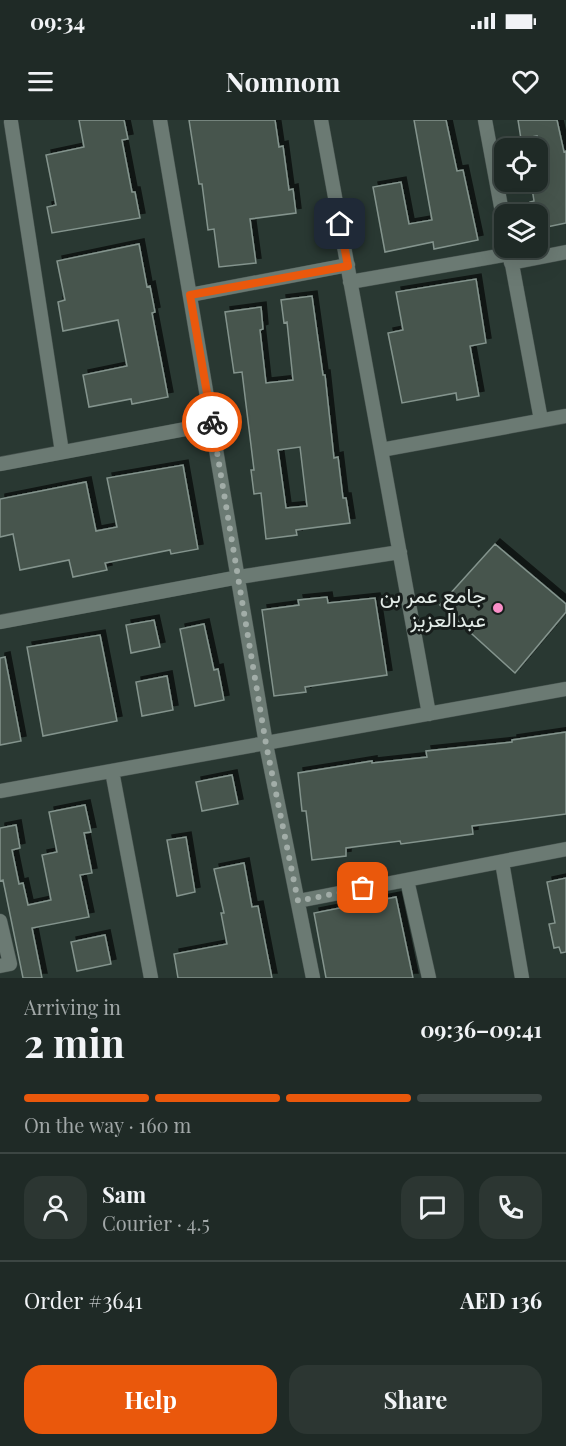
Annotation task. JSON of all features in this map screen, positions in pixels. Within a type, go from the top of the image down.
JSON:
[{"type":"street","points":[[160,120],[266,744],[313,978]]},
{"type":"street","points":[[321,120],[429,714]]},
{"type":"street","points":[[485,120],[500,204]]},
{"type":"street","points":[[9,123],[62,453]]},
{"type":"street","points":[[548,253],[566,252]]},
{"type":"street","points":[[350,282],[494,258]]},
{"type":"street","points":[[511,258],[541,420]]},
{"type":"street","points":[[190,295],[348,266]]},
{"type":"street","points":[[381,450],[566,416]]},
{"type":"street","points":[[0,464],[212,424]]},
{"type":"street","points":[[0,622],[239,577],[400,552]]},
{"type":"street","points":[[0,790],[566,689]]},
{"type":"street","points":[[112,771],[151,978]]},
{"type":"street","points":[[298,901],[566,849]]},
{"type":"street","points":[[502,862],[521,978]]},
{"type":"street","points":[[407,880],[429,978]]},
{"type":"street","points":[[0,921],[10,964],[0,966]]},
{"type":"building","points":[[79,120],[124,120],[128,139],[122,140],[132,192],[135,192],[140,218],[52,233],[47,207],[56,205],[46,155],[84,147]]},
{"type":"building","points":[[189,120],[275,120],[279,147],[283,146],[289,190],[293,189],[296,213],[250,219],[256,263],[219,267],[214,229],[208,230],[202,184],[199,184]]},
{"type":"building","points":[[414,120],[446,120],[457,171],[463,170],[478,240],[434,249],[433,242],[385,252],[373,187],[401,182],[409,224],[432,220]]},
{"type":"building","points":[[518,120],[557,120],[564,152],[566,151],[566,223],[548,227],[548,204],[530,204],[530,202],[534,201],[533,192],[548,192],[548,138],[537,138],[537,136],[521,138]]},
{"type":"building","points":[[139,244],[147,287],[150,286],[155,312],[152,313],[168,397],[132,404],[131,399],[89,407],[83,375],[127,366],[118,320],[63,331],[58,302],[65,300],[57,261]]},
{"type":"building","points":[[476,279],[486,343],[470,346],[479,396],[457,400],[456,393],[402,403],[388,333],[403,330],[396,292]]},
{"type":"building","points":[[312,296],[323,375],[325,375],[334,458],[338,457],[343,498],[346,498],[350,523],[296,530],[297,535],[266,539],[261,493],[254,494],[251,470],[254,470],[242,372],[234,373],[225,312],[261,307],[263,329],[260,330],[266,383],[293,380],[287,322],[284,323],[281,300]],"holes":[[[300,447],[307,506],[286,508],[278,450]]]},
{"type":"building","points":[[183,465],[198,549],[171,554],[170,550],[105,563],[107,570],[73,577],[69,560],[20,570],[13,534],[0,537],[0,499],[86,482],[96,531],[117,527],[107,478]]},
{"type":"building","points":[[495,544],[566,604],[566,612],[515,673],[440,605]]},
{"type":"building","points":[[327,597],[328,603],[375,598],[387,675],[305,687],[306,692],[274,696],[262,610],[299,605],[298,600]]},
{"type":"building","points":[[154,620],[160,647],[131,653],[126,625]]},
{"type":"building","points":[[204,624],[214,670],[218,669],[224,700],[195,706],[180,629]]},
{"type":"building","points":[[100,635],[117,721],[43,736],[27,647]]},
{"type":"building","points":[[5,657],[21,741],[0,745],[0,658]]},
{"type":"building","points":[[167,676],[173,710],[142,716],[136,682]]},
{"type":"building","points":[[566,732],[566,814],[472,826],[473,834],[401,844],[400,841],[346,848],[346,856],[312,860],[306,811],[302,811],[298,773],[372,761],[372,763],[427,757],[426,751],[512,742],[512,740]]},
{"type":"building","points":[[232,775],[238,804],[202,811],[196,782]]},
{"type":"building","points":[[85,805],[91,832],[84,833],[92,873],[80,875],[89,917],[32,928],[42,978],[23,978],[3,880],[0,881],[0,828],[16,825],[20,848],[12,850],[19,884],[23,883],[28,905],[51,900],[42,855],[57,852],[49,812]]},
{"type":"building","points":[[186,837],[195,892],[177,896],[167,840]]},
{"type":"building","points":[[244,863],[252,907],[258,906],[272,978],[178,978],[174,954],[227,944],[221,913],[224,913],[214,869]]},
{"type":"building","points":[[566,878],[566,952],[561,953],[559,947],[554,948],[549,924],[555,923],[547,882]]},
{"type":"building","points":[[396,897],[413,978],[326,978],[314,913]]},
{"type":"building","points":[[105,935],[111,964],[77,971],[71,942]]},
{"type":"way so far","points":[[212,422],[266,744],[298,901],[363,888]]},
{"type":"place","name":"جامع عمر بن عبدالعزيز","points":[[498,608]]},
{"type":"route","points":[[212,422],[190,295],[348,266],[340,224]]}]
